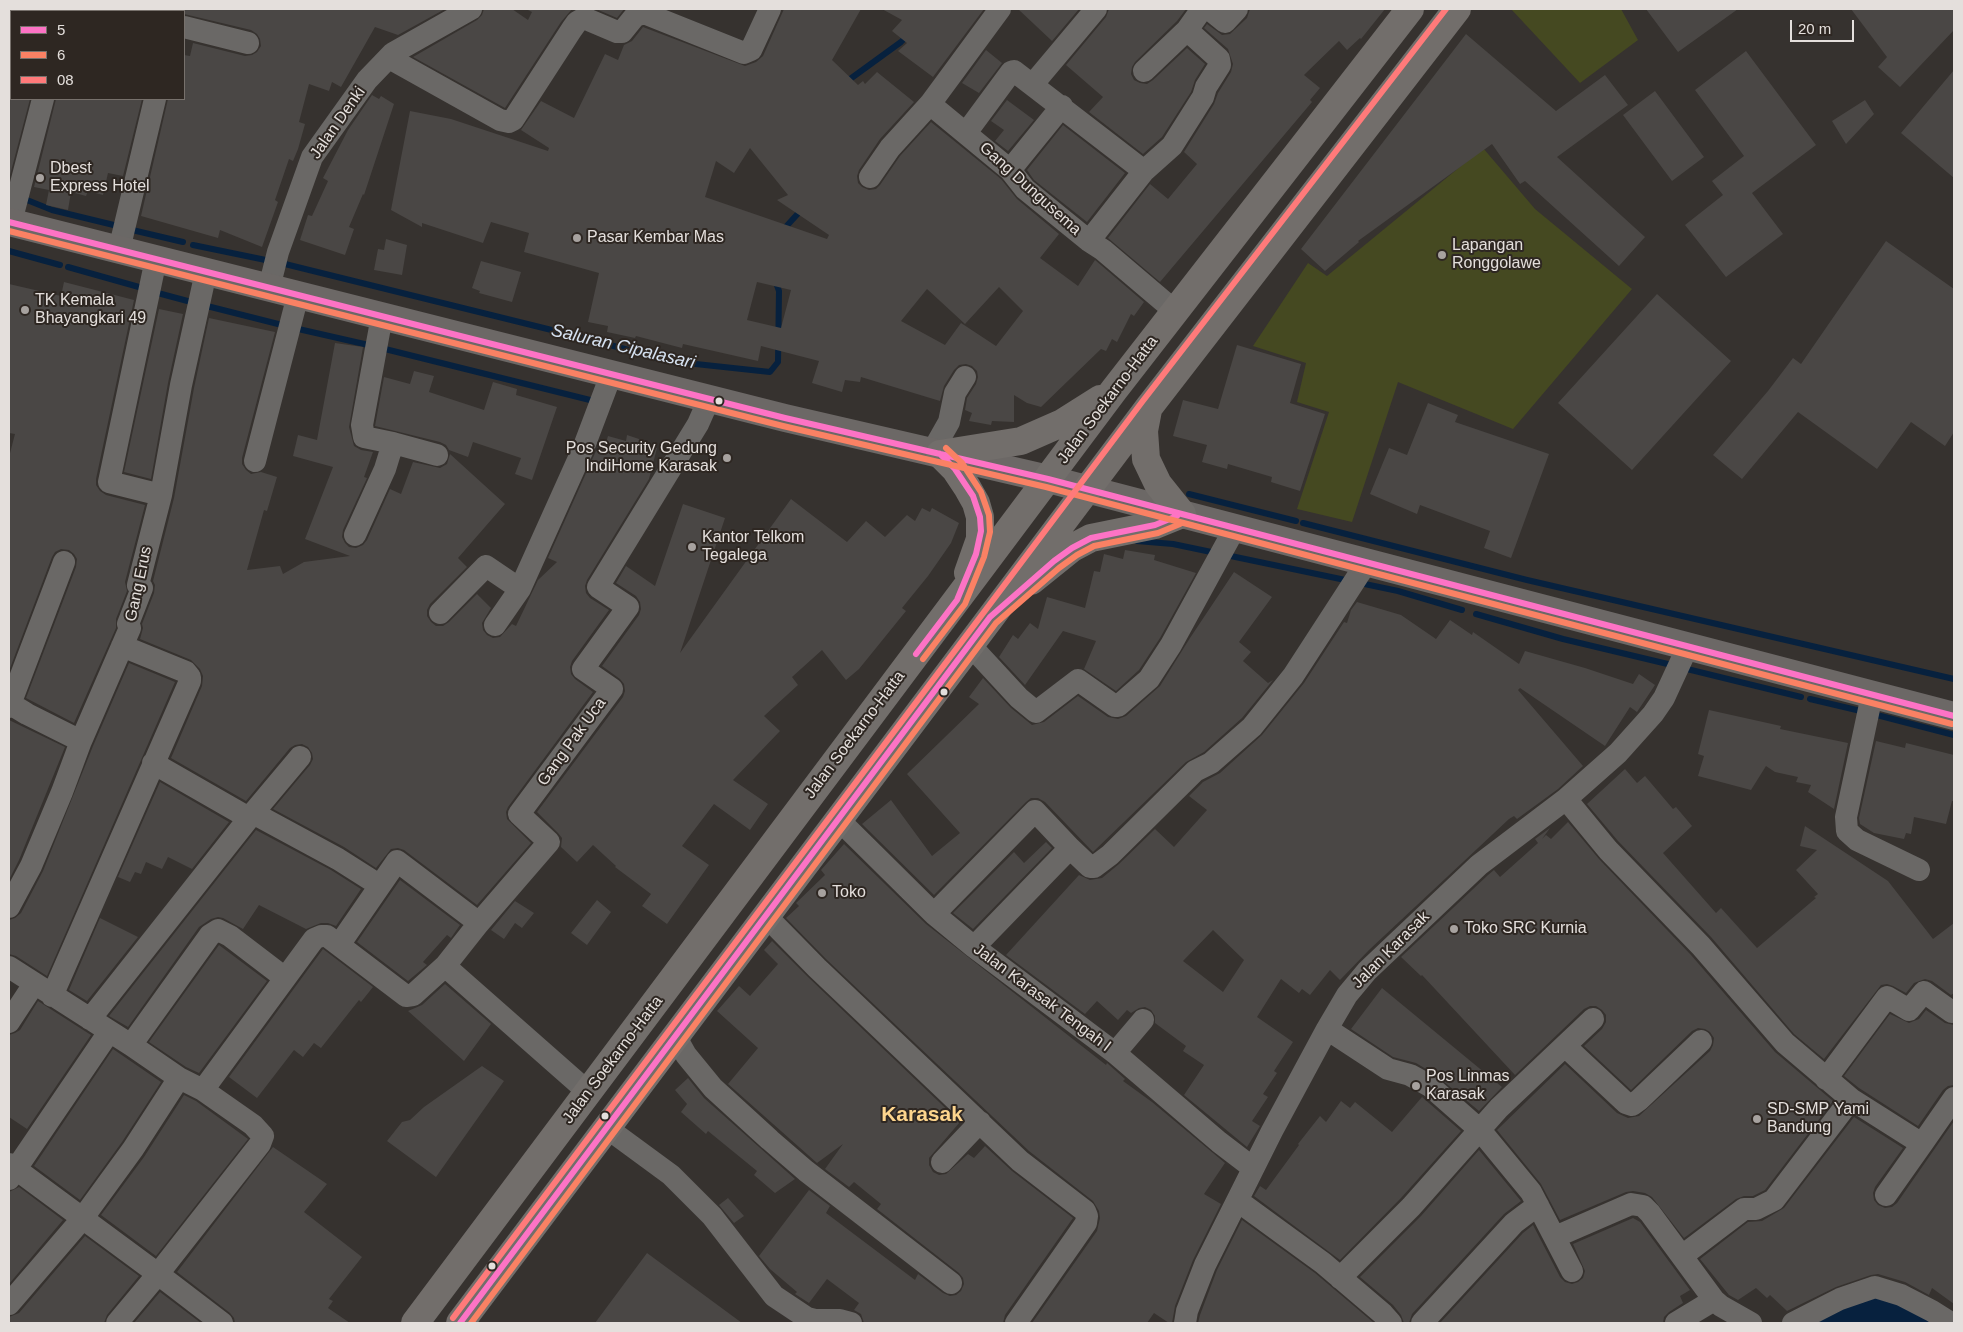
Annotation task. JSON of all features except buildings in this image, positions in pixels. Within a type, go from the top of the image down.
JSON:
[{"type":"highway","name":"Jalan Soekarno-Hatta","points":[[415,1323],[1114,390],[1410,9]]},
{"type":"highway","points":[[460,1323],[1149,407],[1457,9]]},
{"type":"highway","points":[[936,453],[1021,441],[1036,436],[1062,423],[1114,390]]},
{"type":"highway","points":[[990,617],[1054,562],[1078,545],[1097,537],[1155,525],[1182,514],[1158,484],[1146,459],[1144,431],[1149,407]]},
{"type":"highway","points":[[936,453],[955,469],[967,486],[976,503],[980,518],[981,531],[976,554],[956,600]]},
{"type":"main road","points":[[10,222],[206,272],[274,270],[298,295],[709,399],[1048,479],[1954,716]]},
{"type":"street","name":"Jalan Denki","points":[[274,270],[312,157],[368,80],[393,53],[471,9]]},
{"type":"street","points":[[389,58],[500,120],[509,122],[513,120],[577,22],[584,18],[617,32],[622,32],[636,16],[644,14],[744,53],[751,50],[770,9]]},
{"type":"street","points":[[870,177],[890,148],[930,104],[1000,9]]},
{"type":"street","points":[[1033,84],[1096,9]]},
{"type":"street","points":[[1144,71],[1187,30],[1202,9]]},
{"type":"street","points":[[1209,9],[1225,22],[1237,9]]},
{"type":"street","points":[[185,27],[248,43]]},
{"type":"street","points":[[1089,241],[1144,171],[1172,146],[1203,97],[1206,87],[1220,65],[1219,59],[1187,30]]},
{"type":"street","points":[[966,133],[1013,71],[1062,106],[1144,171]]},
{"type":"street","points":[[10,222],[44,100]]},
{"type":"street","points":[[120,250],[155,100]]},
{"type":"street","name":"Gang Dungusema","points":[[930,104],[1010,170],[1025,189],[1176,312]]},
{"type":"street","points":[[1010,170],[1062,106]]},
{"type":"street","points":[[156,259],[109,482],[161,495]]},
{"type":"street","name":"Gang Erus","points":[[9,907],[31,866],[81,741],[130,628],[128,624],[142,588],[138,585],[161,495],[181,385],[206,272]]},
{"type":"street","points":[[255,461],[298,295]]},
{"type":"street","points":[[382,316],[362,425],[364,437],[437,455]]},
{"type":"street","points":[[495,625],[520,589],[583,449],[611,374]]},
{"type":"street","points":[[936,453],[949,422],[955,393],[965,377]]},
{"type":"street","name":"Gang Pak Uca","points":[[479,922],[549,842],[519,814],[612,689],[583,669],[628,607],[598,587],[698,424],[709,399]]},
{"type":"street","points":[[355,535],[385,469],[393,443]]},
{"type":"street","points":[[970,645],[1019,698],[1036,712],[1080,680],[1115,706],[1118,706],[1150,679],[1171,645],[1235,528]]},
{"type":"street","points":[[64,562],[9,705],[81,741]]},
{"type":"street","points":[[934,914],[1035,811],[1090,867],[1094,867],[1110,855],[1195,771],[1211,763],[1252,727],[1293,676],[1367,562]]},
{"type":"street","points":[[440,613],[486,566],[520,589]]},
{"type":"street","points":[[9,1022],[43,990],[153,763],[190,681],[190,677],[186,672],[122,646]]},
{"type":"street","name":"Jalan Karasak","points":[[1185,1323],[1187,1311],[1205,1264],[1253,1168],[1327,1028],[1347,995],[1367,970],[1479,865],[1566,799],[1618,753],[1654,714],[1664,698],[1688,646]]},
{"type":"street","points":[[1872,694],[1846,817],[1847,831],[1857,840],[1919,870]]},
{"type":"street","points":[[90,1019],[300,757]]},
{"type":"street","points":[[153,763],[251,816],[338,859],[379,884]]},
{"type":"street","points":[[1566,799],[1608,850],[1700,946],[1785,1043],[1851,1100],[1922,1144]]},
{"type":"street","name":"Jalan Karasak Tengah I","points":[[839,820],[934,914],[974,947],[1115,1053],[1219,1142],[1253,1168]]},
{"type":"street","points":[[974,947],[1070,848]]},
{"type":"street","points":[[203,1090],[314,939],[320,936],[327,936],[406,996],[413,995],[445,966],[479,922],[398,861],[379,884],[339,945]]},
{"type":"street","points":[[766,916],[1020,1161],[1085,1211],[1087,1216],[1086,1223],[1016,1323]]},
{"type":"street","points":[[131,1045],[210,935],[218,930],[230,936],[285,978]]},
{"type":"street","points":[[9,966],[179,1078],[203,1090],[253,1125],[263,1136],[260,1144],[117,1323]]},
{"type":"street","points":[[445,966],[588,1092]]},
{"type":"street","points":[[1826,1079],[1887,997],[1909,1010],[1924,992],[1954,1012]]},
{"type":"street","points":[[1340,1278],[1411,1207],[1499,1108],[1593,1019]]},
{"type":"street","points":[[1115,1053],[1143,1020]]},
{"type":"street","points":[[1327,1028],[1388,1069],[1410,1075],[1430,1086],[1480,1130],[1531,1192],[1572,1271]]},
{"type":"street","points":[[109,1032],[11,1171],[82,1219],[222,1323]]},
{"type":"street","points":[[676,1036],[686,1055],[713,1088],[763,1133],[806,1171],[951,1283]]},
{"type":"street","points":[[1565,1046],[1626,1103],[1632,1105],[1701,1041]]},
{"type":"street","points":[[9,1304],[82,1219],[133,1149],[179,1078]]},
{"type":"street","points":[[1682,1256],[1744,1209],[1756,1209],[1774,1200],[1851,1100]]},
{"type":"street","points":[[1886,1195],[1922,1144],[1951,1110]]},
{"type":"street","points":[[942,1162],[980,1122]]},
{"type":"street","points":[[607,1128],[671,1175],[705,1210],[774,1296],[807,1318],[815,1320],[840,1320],[851,1323]]},
{"type":"street","points":[[1238,1201],[1323,1263],[1391,1323]]},
{"type":"street","points":[[1555,1237],[1631,1204],[1643,1206],[1714,1300],[1753,1323],[1764,1323]]},
{"type":"street","points":[[1422,1323],[1514,1223],[1538,1205]]},
{"type":"street","points":[[1793,1323],[1840,1299],[1875,1287],[1900,1295],[1951,1323]]},
{"type":"street","points":[[1676,1323],[1714,1300]]},
{"type":"green space","points":[[1511,9],[1621,9],[1638,40],[1580,83]]},
{"type":"green space","points":[[1483,148],[1535,209],[1632,289],[1513,429],[1398,382],[1352,522],[1297,509],[1329,412],[1297,402],[1306,363],[1253,346],[1308,263],[1327,276]]},
{"type":"waterway","name":"Saluran Cipalasari","points":[[846,82],[908,35]]},
{"type":"waterway","name":"Saluran Cipalasari","points":[[22,198],[52,210],[122,227]]},
{"type":"waterway","name":"Saluran Cipalasari","points":[[783,230],[803,208]]},
{"type":"waterway","name":"Saluran Cipalasari","points":[[128,229],[183,242]]},
{"type":"waterway","name":"Saluran Cipalasari","points":[[193,245],[285,264],[592,340],[668,361],[770,372],[778,362],[779,291],[775,280]]},
{"type":"waterway","points":[[9,251],[60,265]]},
{"type":"waterway","points":[[68,267],[146,289]]},
{"type":"waterway","points":[[154,292],[195,303]]},
{"type":"waterway","points":[[203,305],[286,326]]},
{"type":"waterway","points":[[294,328],[373,346]]},
{"type":"waterway","points":[[381,348],[594,401],[593,403]]},
{"type":"waterway","points":[[1189,494],[1296,521]]},
{"type":"waterway","points":[[1303,523],[1527,580],[1954,679]]},
{"type":"waterway","points":[[1137,541],[1173,544],[1216,553]]},
{"type":"waterway","points":[[1226,555],[1350,581]]},
{"type":"waterway","points":[[1360,583],[1398,591],[1462,610]]},
{"type":"waterway","points":[[1476,614],[1563,639],[1676,666]]},
{"type":"waterway","points":[[1683,668],[1801,697]]},
{"type":"waterway","points":[[1810,699],[1865,712]]},
{"type":"waterway","points":[[1873,714],[1954,735]]},
{"type":"waterway","points":[[1824,1323],[1844,1310],[1874,1303],[1912,1323]]},
{"type":"transit line","name":"08","points":[[453,1318],[1142,402],[1446,9]]},
{"type":"transit line","name":"5","points":[[9,222],[785,418],[1048,479],[1954,716]]},
{"type":"transit line","name":"6","points":[[9,231],[783,426],[1046,487],[1952,724]]},
{"type":"transit line","name":"6","points":[[923,659],[965,604],[984,557],[990,532],[989,515],[981,492],[962,463],[946,448]]},
{"type":"transit line","name":"5","points":[[916,654],[957,600],[976,554],[981,531],[980,517],[973,496],[955,469],[940,454]]},
{"type":"transit line","name":"5","points":[[460,1323],[990,617],[1054,561],[1072,548],[1091,538],[1155,525],[1177,516]]},
{"type":"transit line","name":"6","points":[[471,1323],[996,623],[1059,568],[1077,555],[1094,546],[1158,533],[1180,524]]},
{"type":"place","name":"Dbest Express Hotel","points":[[40,178]]},
{"type":"place","name":"Pasar Kembar Mas","points":[[577,238]]},
{"type":"place","name":"Lapangan Ronggolawe","points":[[1442,255]]},
{"type":"place","name":"TK Kemala Bhayangkari 49","points":[[25,310]]},
{"type":"place","name":"Pos Security Gedung IndiHome Karasak","points":[[727,458]]},
{"type":"place","name":"Kantor Telkom Tegalega","points":[[692,547]]},
{"type":"place","name":"Toko","points":[[822,893]]},
{"type":"place","name":"Toko SRC Kurnia","points":[[1454,929]]},
{"type":"place","name":"Pos Linmas Karasak","points":[[1416,1086]]},
{"type":"place","name":"SD-SMP Yami Bandung","points":[[1757,1119]]},
{"type":"district","name":"Karasak","points":[[922,1115]]}]
